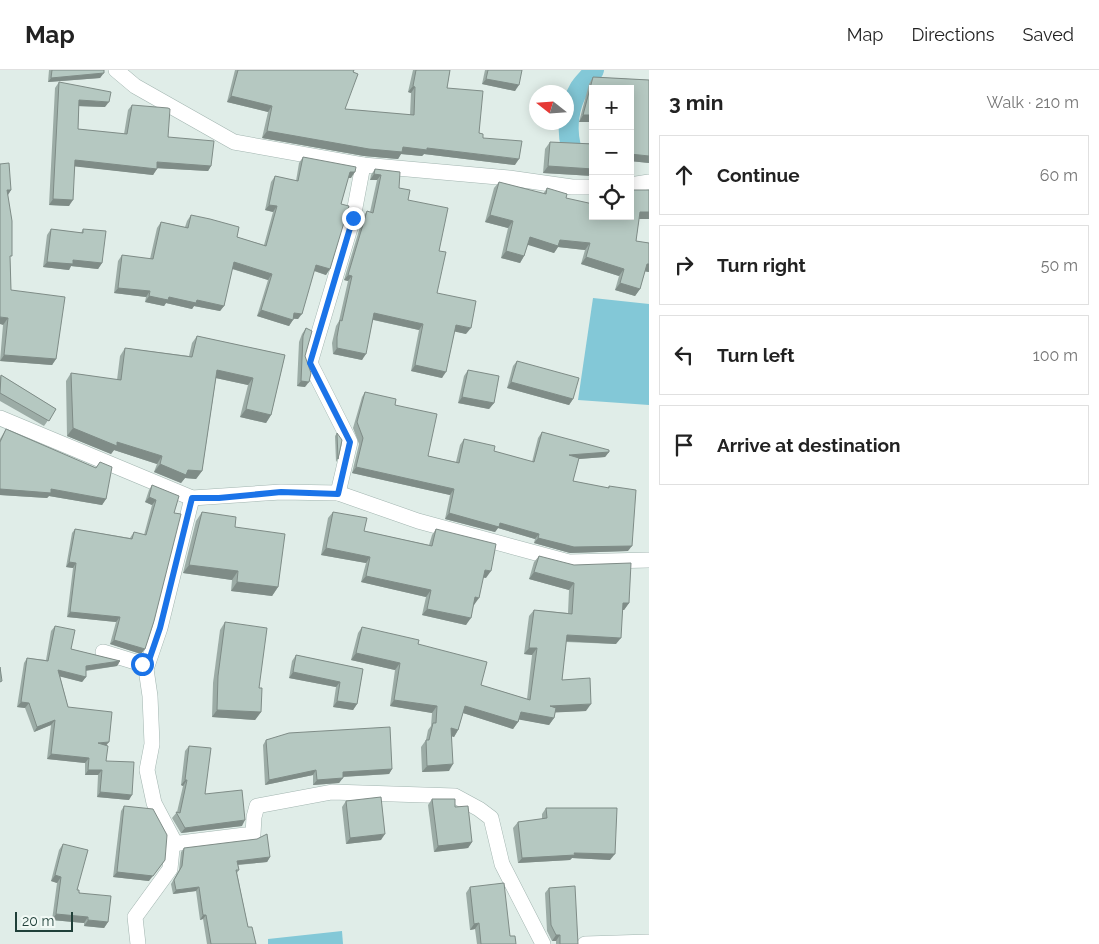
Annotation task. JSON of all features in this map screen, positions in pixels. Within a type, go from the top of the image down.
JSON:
[{"type":"street","points":[[116,70],[135,86],[234,142],[363,165],[509,178],[572,188],[589,187]]},
{"type":"street","points":[[338,494],[350,442],[310,363],[353,218],[363,165]]},
{"type":"street","points":[[634,184],[649,182]]},
{"type":"street","points":[[0,418],[192,498],[219,498],[281,492],[338,494],[418,521],[569,562],[649,560]]},
{"type":"street","points":[[138,944],[135,917],[170,870],[173,839],[154,803],[147,770],[152,744],[150,696],[146,669],[160,628],[192,498]]},
{"type":"street","points":[[103,652],[142,664],[146,669]]},
{"type":"street","points":[[172,844],[253,834],[257,806],[332,792],[455,796],[491,818],[502,864],[543,944]]},
{"type":"street","points":[[584,944],[649,942]]},
{"type":"water","points":[[593,298],[649,304],[649,405],[578,400]]},
{"type":"water","points":[[342,931],[343,944],[268,944],[268,939]]},
{"type":"building","points":[[52,70],[104,70],[104,73],[51,78]]},
{"type":"building","points":[[238,70],[354,70],[353,72],[358,74],[345,109],[414,115],[415,87],[413,86],[416,70],[450,70],[447,88],[483,91],[479,133],[483,134],[483,138],[522,141],[519,159],[427,148],[427,150],[403,147],[402,152],[369,149],[267,131],[272,106],[231,96]]},
{"type":"building","points":[[488,70],[522,70],[519,85],[486,79]]},
{"type":"building","points":[[593,77],[649,80],[649,156],[634,154],[634,85],[591,85]]},
{"type":"building","points":[[59,82],[111,92],[109,102],[79,100],[78,129],[127,134],[132,105],[168,108],[170,109],[168,137],[214,141],[211,166],[157,162],[157,169],[75,160],[73,200],[53,199]]},
{"type":"building","points":[[589,92],[589,115],[583,115]]},
{"type":"building","points":[[550,142],[589,144],[589,169],[548,166]]},
{"type":"building","points":[[303,157],[356,167],[355,172],[350,172],[341,204],[349,206],[330,269],[316,265],[302,314],[294,313],[293,320],[261,310],[272,274],[234,262],[224,306],[197,300],[196,303],[169,297],[168,300],[149,296],[150,291],[118,288],[122,255],[153,259],[161,222],[188,228],[191,215],[210,219],[239,227],[237,237],[266,246],[277,206],[269,205],[275,176],[298,181]]},
{"type":"building","points":[[9,163],[11,190],[7,190],[12,221],[11,290],[65,297],[56,359],[4,355],[8,318],[0,317],[0,164]]},
{"type":"building","points":[[375,169],[400,172],[399,188],[410,190],[408,200],[448,208],[439,251],[446,252],[437,293],[476,301],[471,328],[456,325],[446,372],[415,365],[423,324],[374,313],[366,354],[337,348],[340,320],[342,321],[352,276],[348,275],[367,211],[373,213],[381,175],[374,174]]},
{"type":"building","points":[[499,182],[546,194],[547,188],[567,194],[566,198],[589,203],[589,220],[634,220],[634,190],[649,190],[649,212],[640,212],[636,241],[649,243],[649,264],[647,264],[640,289],[620,283],[624,269],[586,257],[590,243],[560,240],[558,246],[530,237],[524,256],[506,251],[513,221],[490,215]]},
{"type":"building","points":[[51,229],[83,233],[83,229],[106,231],[102,263],[73,260],[73,264],[47,262]]},
{"type":"building","points":[[306,328],[312,331],[305,356],[311,373],[309,382],[301,381],[303,336]]},
{"type":"building","points":[[197,336],[285,355],[271,415],[246,409],[253,378],[217,370],[202,471],[188,470],[186,475],[160,464],[162,456],[117,442],[117,446],[73,428],[71,373],[121,380],[125,348],[192,357]]},
{"type":"building","points":[[517,361],[579,378],[573,399],[511,382]]},
{"type":"building","points":[[468,370],[499,376],[494,403],[462,397]]},
{"type":"building","points":[[1,375],[56,409],[49,421],[0,393]]},
{"type":"building","points":[[365,392],[396,399],[395,405],[437,414],[428,456],[459,463],[464,439],[495,446],[494,451],[534,462],[542,432],[609,450],[609,452],[569,455],[579,458],[573,481],[609,488],[609,486],[636,490],[632,546],[574,547],[538,538],[539,534],[500,523],[499,527],[449,513],[454,489],[356,467],[363,438],[357,422]]},
{"type":"building","points":[[6,429],[96,468],[100,462],[112,467],[106,499],[51,489],[51,493],[0,489],[0,442]]},
{"type":"building","points":[[337,433],[342,440],[338,459]]},
{"type":"building","points":[[152,485],[179,496],[174,513],[181,514],[145,649],[114,640],[120,617],[70,612],[76,563],[69,562],[75,529],[132,539],[134,532],[146,535],[156,500],[149,497]]},
{"type":"building","points":[[202,512],[236,517],[235,527],[285,534],[278,587],[237,582],[238,571],[189,565]]},
{"type":"building","points":[[333,512],[367,518],[364,531],[432,546],[436,529],[496,544],[491,571],[485,570],[479,598],[475,597],[471,618],[427,609],[431,590],[366,576],[370,557],[326,548]]},
{"type":"building","points":[[539,556],[574,565],[631,563],[629,603],[623,603],[621,638],[567,635],[562,680],[590,678],[591,704],[550,706],[556,708],[554,718],[521,712],[518,722],[465,706],[458,730],[451,728],[453,764],[427,766],[426,740],[429,740],[433,723],[436,723],[437,706],[394,700],[400,663],[356,653],[362,627],[419,640],[418,644],[487,662],[481,685],[530,700],[537,648],[529,648],[534,610],[572,614],[574,583],[534,572]]},
{"type":"building","points":[[225,622],[267,628],[259,688],[262,688],[261,712],[217,710],[218,676]]},
{"type":"building","points":[[55,626],[75,630],[71,649],[120,661],[86,666],[86,677],[58,670],[68,707],[112,712],[109,742],[98,743],[108,746],[106,761],[134,762],[132,795],[100,792],[102,770],[88,770],[89,758],[51,754],[55,720],[37,727],[29,703],[21,702],[27,658],[48,661]]},
{"type":"building","points":[[296,655],[363,669],[357,704],[337,701],[340,682],[293,672]]},
{"type":"building","points":[[390,727],[392,769],[343,772],[343,778],[317,780],[316,770],[269,780],[266,740],[289,733]]},
{"type":"building","points":[[189,746],[211,748],[205,794],[242,790],[245,820],[185,828],[176,812],[180,813],[187,780],[185,780]]},
{"type":"building","points":[[381,797],[385,834],[350,838],[346,801]]},
{"type":"building","points":[[432,799],[455,799],[455,807],[468,806],[472,842],[438,846]]},
{"type":"building","points":[[124,806],[153,809],[167,835],[165,860],[153,876],[117,872]]},
{"type":"building","points":[[546,808],[617,808],[615,854],[574,853],[575,855],[522,858],[518,822],[547,818]]},
{"type":"building","points":[[267,834],[270,857],[237,861],[239,870],[236,870],[248,927],[252,927],[256,944],[211,944],[206,915],[203,915],[199,887],[176,890],[174,880],[182,866],[184,848],[257,839]]},
{"type":"building","points":[[63,844],[88,850],[77,890],[79,890],[79,893],[111,896],[108,922],[88,920],[88,917],[56,914],[61,877],[55,875]]},
{"type":"building","points":[[504,883],[510,936],[515,936],[516,944],[481,944],[479,923],[474,924],[470,887]]},
{"type":"building","points":[[575,886],[578,944],[560,944],[560,935],[556,935],[551,925],[549,888]]},
{"type":"waterway","points":[[571,147],[569,125],[573,103],[581,86],[594,70]]},
{"type":"route","points":[[142,664],[146,669],[160,628],[192,498],[219,498],[281,492],[338,494],[350,442],[310,363],[353,218]]}]
